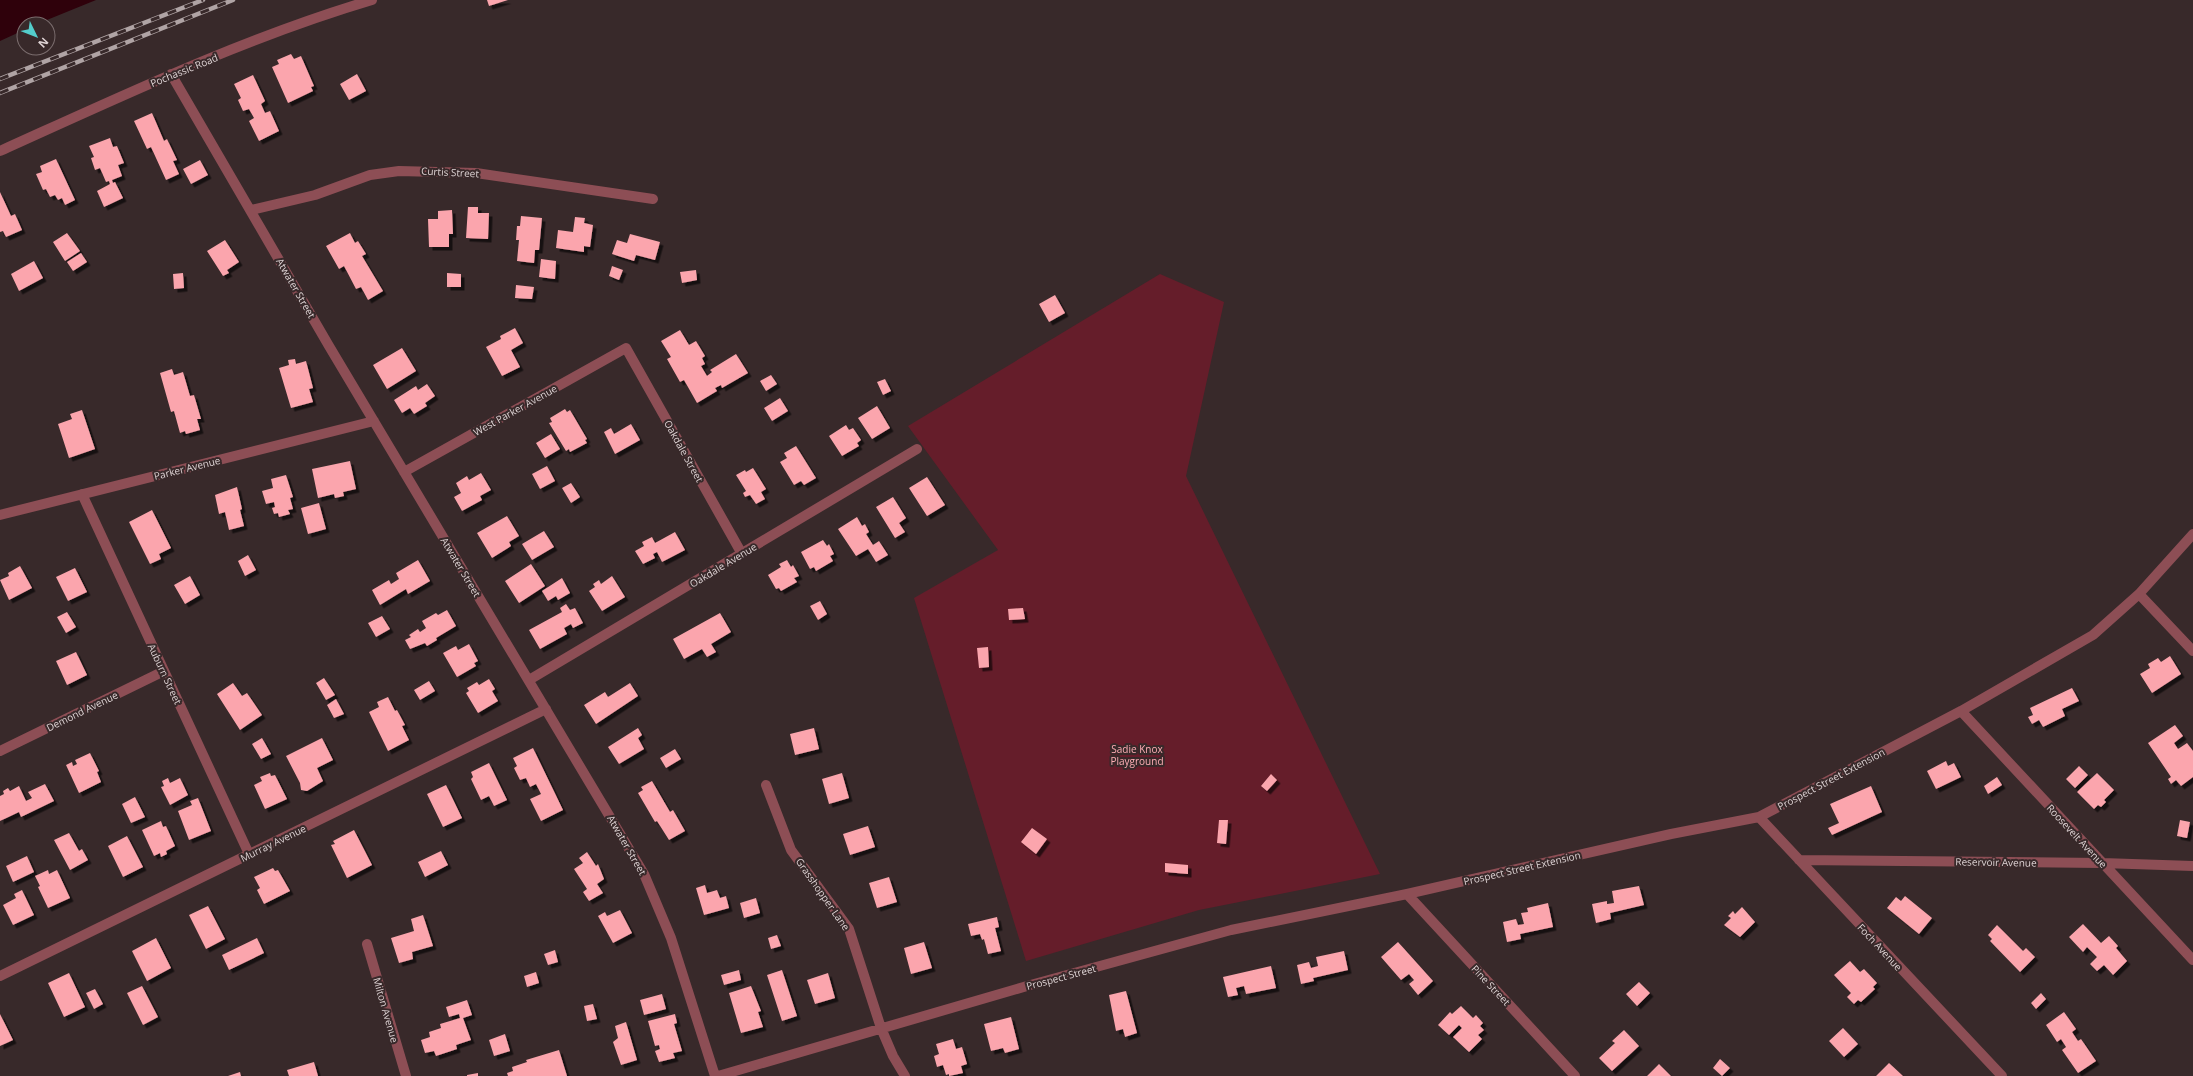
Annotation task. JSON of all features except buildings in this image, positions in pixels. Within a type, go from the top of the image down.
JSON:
[{"type":"street","name":"Pochassic Road","points":[[0,151],[171,74],[324,14],[372,0]]},
{"type":"street","name":"Atwater Street","points":[[171,74],[404,472],[529,680],[652,890],[671,938],[715,1076]]},
{"type":"street","name":"Curtis Street","points":[[251,210],[315,195],[370,175],[399,170],[476,173],[653,199]]},
{"type":"street","name":"West Parker Avenue","points":[[404,472],[626,348]]},
{"type":"street","name":"Oakdale Street","points":[[626,348],[742,554]]},
{"type":"street","name":"Parker Avenue","points":[[0,515],[374,421]]},
{"type":"street","name":"Oakdale Avenue","points":[[529,680],[917,449]]},
{"type":"street","name":"Auburn Street","points":[[82,494],[249,854]]},
{"type":"street","name":"Prospect Street Extension","points":[[1407,894],[1671,834],[1759,817],[1961,711],[2093,635],[2139,594],[2193,534]]},
{"type":"street","points":[[2139,594],[2193,651]]},
{"type":"street","name":"Demond Avenue","points":[[0,751],[164,671]]},
{"type":"street","name":"Murray Avenue","points":[[0,976],[546,709]]},
{"type":"street","name":"Roosevelt Avenue","points":[[1961,711],[2193,960]]},
{"type":"street","name":"Grasshopper Lane","points":[[766,785],[791,850],[849,929],[881,1028],[893,1056],[905,1076]]},
{"type":"street","name":"Foch Avenue","points":[[1759,817],[2002,1076]]},
{"type":"street","name":"Reservoir Avenue","points":[[1799,860],[2102,863],[2193,866]]},
{"type":"street","name":"Prospect Street","points":[[718,1076],[736,1073],[881,1028],[1231,930],[1407,894]]},
{"type":"street","name":"Pine Street","points":[[1407,894],[1575,1076]]},
{"type":"street","name":"Milton Avenue","points":[[367,944],[406,1076]]},
{"type":"green space","name":"Sadie Knox Playground","points":[[1160,274],[1224,302],[1186,476],[1380,874],[1199,910],[1026,961],[914,598],[998,550],[908,426]]},
{"type":"shaded area","points":[[0,0],[96,0],[56,16],[16,16],[16,34],[0,41]]},
{"type":"railway","points":[[0,79],[203,0]]},
{"type":"railway","points":[[0,93],[233,0]]}]
